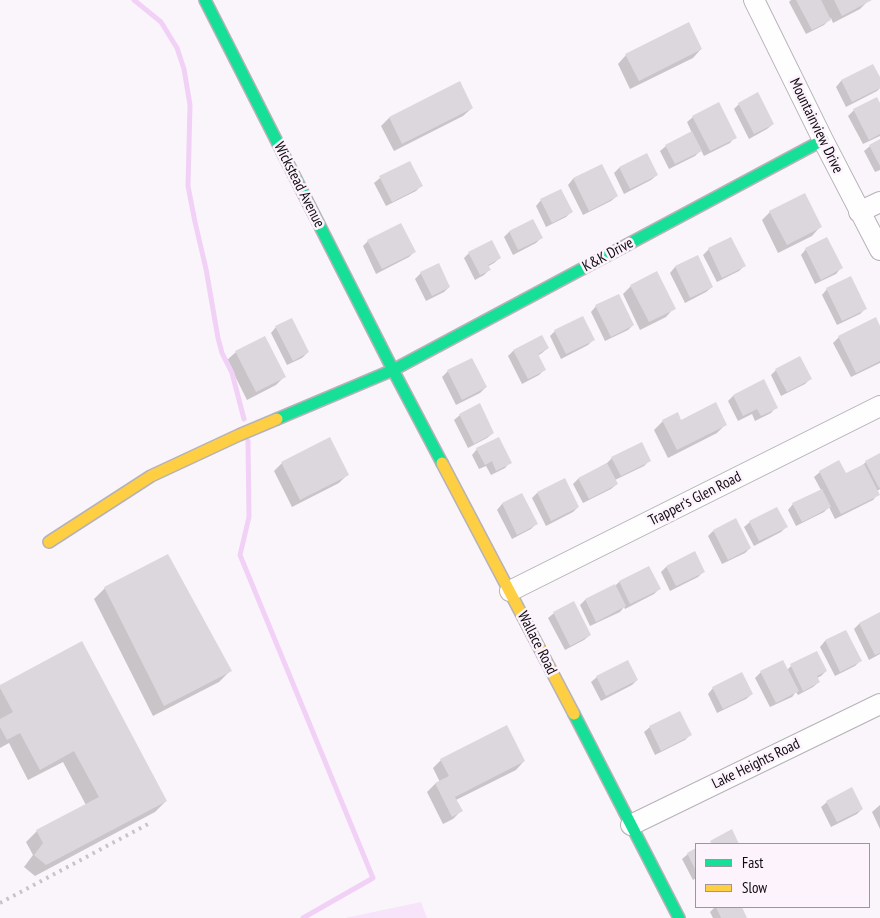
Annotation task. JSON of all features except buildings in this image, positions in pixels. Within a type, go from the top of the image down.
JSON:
[{"type":"street","name":"Wickstead Avenue","points":[[205,0],[393,370]]},
{"type":"street","name":"Mountainview Drive","points":[[754,0],[859,212],[880,250]]},
{"type":"street","name":"K&K Drive","points":[[49,542],[152,476],[240,435],[393,370],[823,140]]},
{"type":"street","points":[[859,212],[880,202]]},
{"type":"street","name":"Wallace Road","points":[[393,370],[679,918]]},
{"type":"street","name":"Trapper's Glen Road","points":[[510,591],[880,406]]},
{"type":"street","name":"Lake Heights Road","points":[[631,825],[880,704]]},
{"type":"shaded area","points":[[421,902],[427,918],[345,918]]},
{"type":"waterway","points":[[134,0],[161,22],[177,48],[184,69],[190,105],[188,186],[206,269],[218,338],[222,353],[232,373],[244,419]]},
{"type":"waterway","points":[[248,441],[249,517],[240,555],[373,878],[303,918]]},
{"type":"railway","points":[[0,903],[150,823]]},
{"type":"traffic: fast","points":[[205,0],[442,463]]},
{"type":"traffic: fast","points":[[277,419],[393,370],[823,140]]},
{"type":"traffic: fast","points":[[574,714],[679,918]]},
{"type":"traffic: slow","points":[[49,542],[151,476],[277,419]]},
{"type":"traffic: slow","points":[[442,463],[574,714]]}]
